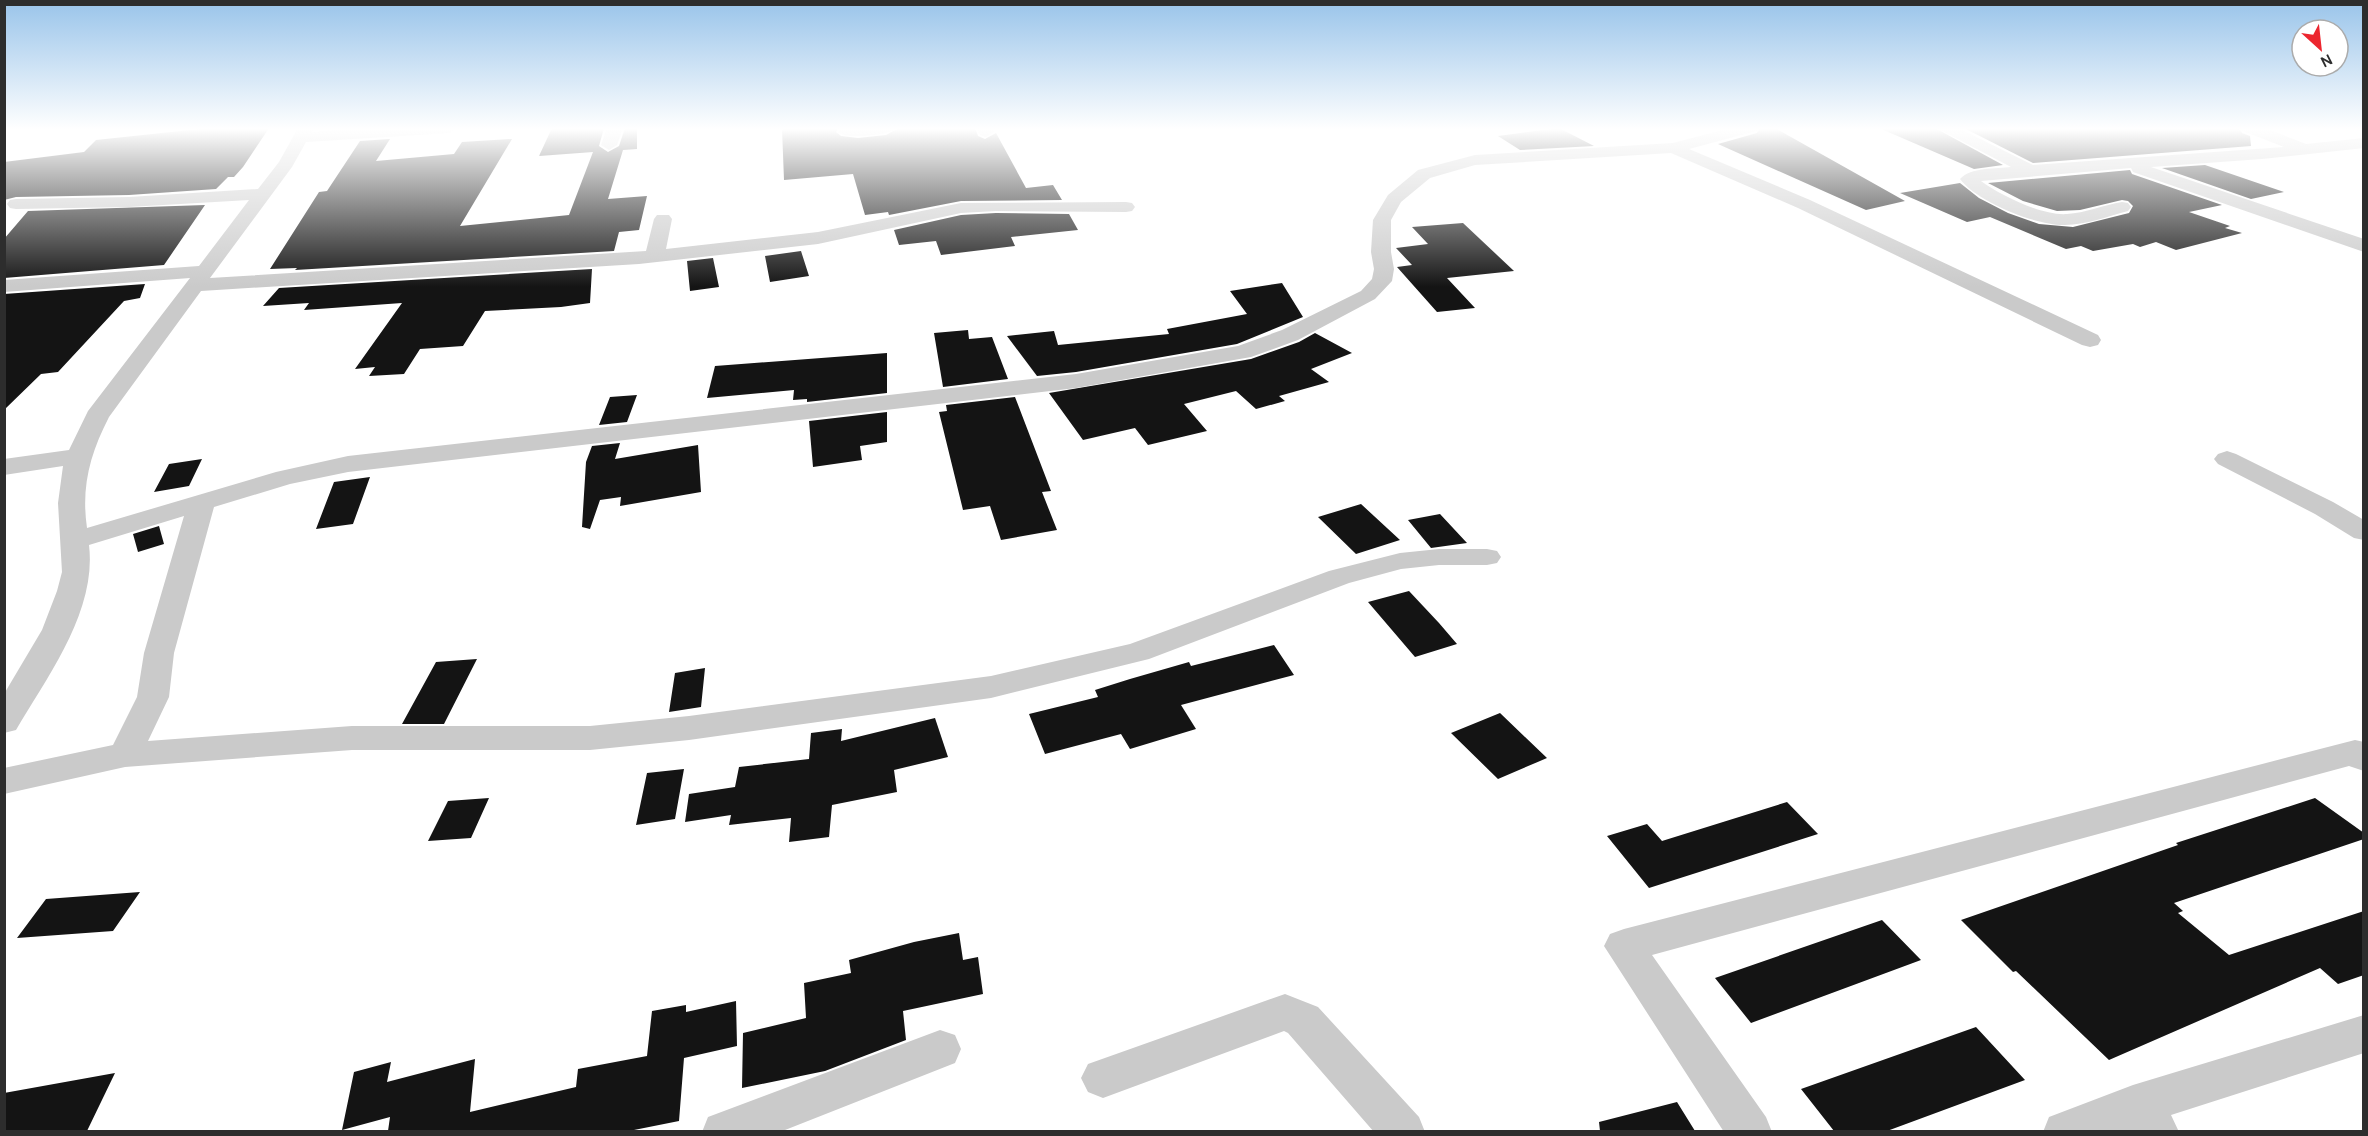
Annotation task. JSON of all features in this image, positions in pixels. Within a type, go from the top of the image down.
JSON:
[{"type":"street","points":[[4,722],[16,681],[65,610],[76,572],[76,540],[71,504],[76,456],[97,416],[272,181]]},
{"type":"street","points":[[76,540],[285,477],[348,464],[1076,381],[1243,352],[1290,335],[1368,295],[1382,281],[1384,269],[1383,220],[1394,199],[1416,181]]},
{"type":"street","points":[[1750,181],[1804,204],[2090,340]]},
{"type":"street","points":[[1971,181],[1992,196],[2053,219],[2068,220],[2122,207]]},
{"type":"street","points":[[2177,181],[2364,246]]},
{"type":"street","points":[[16,204],[129,202],[263,194]]},
{"type":"street","points":[[4,286],[655,256],[818,238],[961,208],[1126,207]]},
{"type":"street","points":[[655,256],[663,219]]},
{"type":"street","points":[[4,467],[76,456]]},
{"type":"street","points":[[2227,459],[2324,508],[2364,532]]},
{"type":"street","points":[[125,755],[153,697],[159,652],[202,501]]},
{"type":"street","points":[[4,782],[125,755],[352,738],[590,738],[689,728],[991,687],[1138,652],[1338,578],[1369,569],[1400,561],[1439,557],[1487,557]]},
{"type":"street","points":[[1750,1131],[1624,946],[2355,752],[2364,759]]},
{"type":"street","points":[[1103,1078],[1284,1012],[1303,1020],[1403,1131]]},
{"type":"street","points":[[2065,1131],[2145,1119],[2364,1034]]},
{"type":"street","points":[[724,1131],[940,1049]]},
{"type":"building","points":[[4,181],[224,181],[216,189],[129,195],[16,197],[4,200]]},
{"type":"building","points":[[334,181],[487,181],[460,226],[569,215],[582,181],[614,181],[608,199],[647,196],[639,230],[619,232],[614,251],[295,270],[297,268],[270,269],[319,192],[327,191]]},
{"type":"building","points":[[855,181],[1022,181],[1026,188],[1053,185],[1062,200],[961,201],[889,215],[888,212],[865,215]]},
{"type":"building","points":[[1801,181],[1869,181],[1905,201],[1866,210]]},
{"type":"building","points":[[2152,181],[2222,205],[2189,212],[2230,226],[2225,228],[2242,233],[2176,250],[2156,242],[2140,247],[2133,244],[2093,251],[2081,246],[2066,249],[1990,217],[1967,222],[1900,193],[1960,183],[1979,198],[2008,213],[2039,224],[2073,227],[2129,213],[2133,206],[2128,201],[2122,200],[2080,210],[2057,211],[2023,201],[1988,183]]},
{"type":"building","points":[[2199,181],[2252,181],[2284,192],[2251,199]]},
{"type":"building","points":[[205,205],[164,265],[4,278],[4,239],[28,211]]},
{"type":"building","points":[[1069,214],[1078,230],[1011,237],[1015,246],[941,255],[936,241],[899,245],[894,230],[961,215]]},
{"type":"building","points":[[1463,223],[1514,271],[1447,278],[1475,308],[1437,312],[1397,267],[1412,265],[1396,248],[1428,244],[1412,227]]},
{"type":"building","points":[[801,251],[809,276],[770,282],[765,256]]},
{"type":"building","points":[[713,258],[719,287],[690,291],[687,261]]},
{"type":"building","points":[[592,269],[590,303],[485,311],[463,346],[420,349],[404,374],[369,376],[375,367],[355,369],[402,303],[304,310],[309,303],[263,306],[279,288]]},
{"type":"building","points":[[1282,283],[1303,317],[1237,344],[1076,372],[1037,376],[1007,336],[1054,331],[1058,345],[1169,334],[1167,329],[1247,314],[1230,291]]},
{"type":"building","points":[[145,284],[140,298],[124,301],[58,372],[41,374],[4,410],[4,294]]},
{"type":"building","points":[[968,330],[969,339],[992,337],[1008,379],[943,387],[934,333]]},
{"type":"building","points":[[1315,333],[1352,353],[1311,369],[1329,382],[1279,396],[1285,401],[1256,409],[1236,391],[1184,404],[1207,431],[1148,445],[1135,428],[1083,440],[1049,393],[1251,359],[1299,342]]},
{"type":"building","points":[[887,353],[887,393],[807,402],[807,399],[793,400],[794,390],[707,398],[715,366]]},
{"type":"building","points":[[637,395],[627,422],[599,425],[610,397]]},
{"type":"building","points":[[1015,397],[1051,491],[1042,492],[1057,530],[1001,540],[990,506],[963,510],[939,412],[947,411],[946,405]]},
{"type":"building","points":[[887,412],[887,442],[860,446],[862,460],[813,467],[809,421]]},
{"type":"building","points":[[620,443],[615,459],[698,445],[701,492],[620,506],[621,497],[600,500],[590,529],[582,527],[586,462],[592,446]]},
{"type":"building","points":[[202,459],[189,486],[154,492],[169,464]]},
{"type":"building","points":[[370,477],[353,524],[316,529],[334,482]]},
{"type":"building","points":[[1361,504],[1400,540],[1356,554],[1318,517]]},
{"type":"building","points":[[1440,514],[1467,543],[1431,548],[1408,520]]},
{"type":"building","points":[[159,526],[164,544],[138,552],[133,534]]},
{"type":"building","points":[[1409,591],[1457,644],[1415,657],[1368,602]]},
{"type":"building","points":[[1274,645],[1294,675],[1181,705],[1196,729],[1130,749],[1121,734],[1045,754],[1029,714],[1098,697],[1095,690],[1189,662],[1191,666]]},
{"type":"building","points":[[477,659],[444,724],[402,724],[436,662]]},
{"type":"building","points":[[705,668],[701,707],[669,712],[675,673]]},
{"type":"building","points":[[1500,713],[1547,758],[1498,779],[1451,733]]},
{"type":"building","points":[[935,718],[948,757],[894,770],[897,792],[832,805],[829,837],[789,842],[791,818],[729,825],[731,815],[685,822],[689,794],[735,787],[739,767],[809,759],[811,733],[842,729],[841,741]]},
{"type":"building","points":[[684,769],[675,819],[636,825],[647,773]]},
{"type":"building","points":[[489,798],[471,838],[428,841],[448,801]]},
{"type":"building","points":[[2315,798],[2364,833],[2364,839],[2174,903],[2183,911],[2178,913],[2229,955],[2364,911],[2364,975],[2338,984],[2320,968],[2109,1060],[2016,971],[2013,972],[1961,920],[2178,845],[2176,843]]},
{"type":"building","points":[[1787,802],[1818,834],[1649,888],[1607,836],[1647,824],[1662,841]]},
{"type":"building","points":[[140,892],[113,931],[17,938],[46,899]]},
{"type":"building","points":[[1882,920],[1921,960],[1751,1023],[1715,978]]},
{"type":"building","points":[[959,933],[963,960],[978,957],[983,994],[903,1011],[906,1040],[825,1071],[742,1088],[743,1033],[806,1018],[804,983],[851,973],[849,960],[914,942]]},
{"type":"building","points":[[736,1001],[737,1046],[684,1058],[679,1121],[629,1131],[388,1131],[390,1117],[342,1130],[354,1072],[391,1062],[387,1082],[475,1059],[470,1112],[576,1087],[578,1069],[647,1056],[652,1011],[686,1005],[686,1012]]},
{"type":"building","points":[[1976,1027],[2025,1080],[1887,1131],[1834,1131],[1801,1089]]},
{"type":"building","points":[[115,1073],[87,1131],[4,1131],[4,1093]]},
{"type":"building","points":[[1677,1102],[1695,1131],[1600,1131],[1599,1122]]}]
